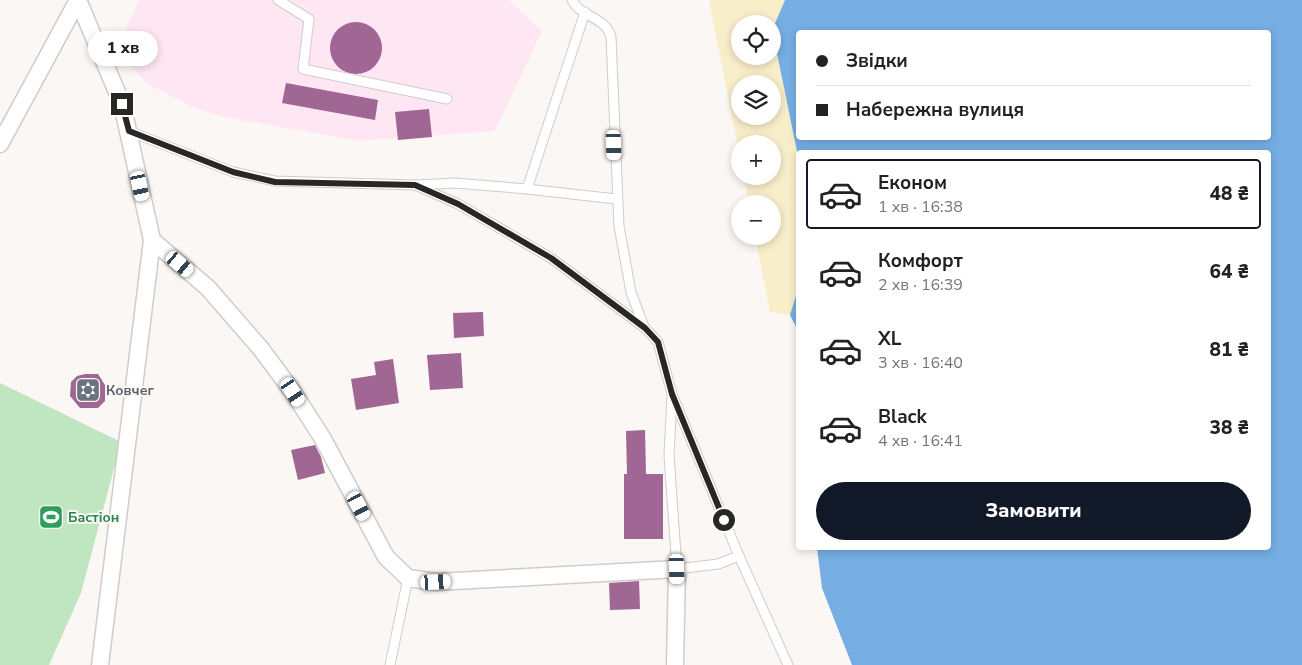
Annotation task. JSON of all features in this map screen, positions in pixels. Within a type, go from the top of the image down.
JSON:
[{"type":"street","points":[[78,0],[122,104],[152,240],[100,665]]},
{"type":"street","points":[[0,144],[78,0]]},
{"type":"street","points":[[152,240],[208,288],[261,349],[293,392],[324,439],[386,557],[408,578],[436,582],[677,569],[675,665]]},
{"type":"lane","points":[[278,0],[309,19],[302,69],[447,99]]},
{"type":"lane","points":[[572,0],[579,10],[602,22],[608,28],[611,37],[616,199],[621,245],[629,282],[645,328]]},
{"type":"lane","points":[[527,189],[584,12]]},
{"type":"lane","points":[[129,131],[233,172],[275,182],[415,185],[456,183],[616,199]]},
{"type":"lane","points":[[415,185],[458,204],[551,258],[645,328],[658,342],[672,394],[739,556],[788,665]]},
{"type":"lane","points":[[672,394],[669,455],[677,569],[718,564],[739,556]]},
{"type":"lane","points":[[390,665],[408,578]]},
{"type":"shaded area","points":[[139,0],[509,0],[542,31],[495,131],[359,141],[224,117],[195,108],[146,83],[117,49]]},
{"type":"green space","name":"Бастіон","points":[[0,383],[121,442],[81,593],[49,665],[0,665]]},
{"type":"sand","points":[[709,0],[785,0],[779,15],[731,15],[731,65],[779,65],[797,150],[796,296],[790,315],[770,312],[757,245],[781,245],[781,195],[747,195],[746,185],[781,185],[781,135],[735,135],[734,125],[781,125],[781,75],[731,75],[731,112]]},
{"type":"water","points":[[785,0],[1302,0],[1302,665],[852,665],[822,588],[817,550],[1271,550],[1271,150],[797,150],[779,65],[781,65],[781,15],[779,15]]},
{"type":"water","points":[[796,296],[796,327],[790,315]]},
{"type":"building","points":[[351,22],[361,22],[371,26],[378,33],[382,48],[378,63],[371,70],[361,74],[351,74],[341,70],[334,63],[330,53],[330,43],[334,33],[341,26]]},
{"type":"building","points":[[286,83],[378,100],[375,120],[282,103]]},
{"type":"building","points":[[429,109],[432,137],[398,140],[395,112]]},
{"type":"building","points":[[483,312],[484,336],[454,338],[453,313]]},
{"type":"building","points":[[461,353],[463,388],[430,390],[427,355]]},
{"type":"building","points":[[393,359],[399,403],[356,410],[351,379],[376,375],[374,362]]},
{"type":"building","name":"Ковчег","points":[[98,374],[105,385],[105,401],[98,408],[80,408],[70,396],[71,382],[77,376]]},
{"type":"building","points":[[645,430],[646,474],[663,474],[663,539],[624,539],[624,474],[627,474],[626,431]]},
{"type":"building","points":[[315,445],[321,457],[325,473],[298,480],[291,450]]},
{"type":"building","points":[[639,581],[640,609],[610,610],[609,583]]},
{"type":"place","name":"Ковчег","points":[[88,390]]},
{"type":"place","name":"Бастіон","points":[[51,517]]},
{"type":"route","points":[[122,104],[129,131],[233,172],[275,182],[415,185],[458,204],[551,258],[645,328],[658,342],[672,394],[724,520]]}]
